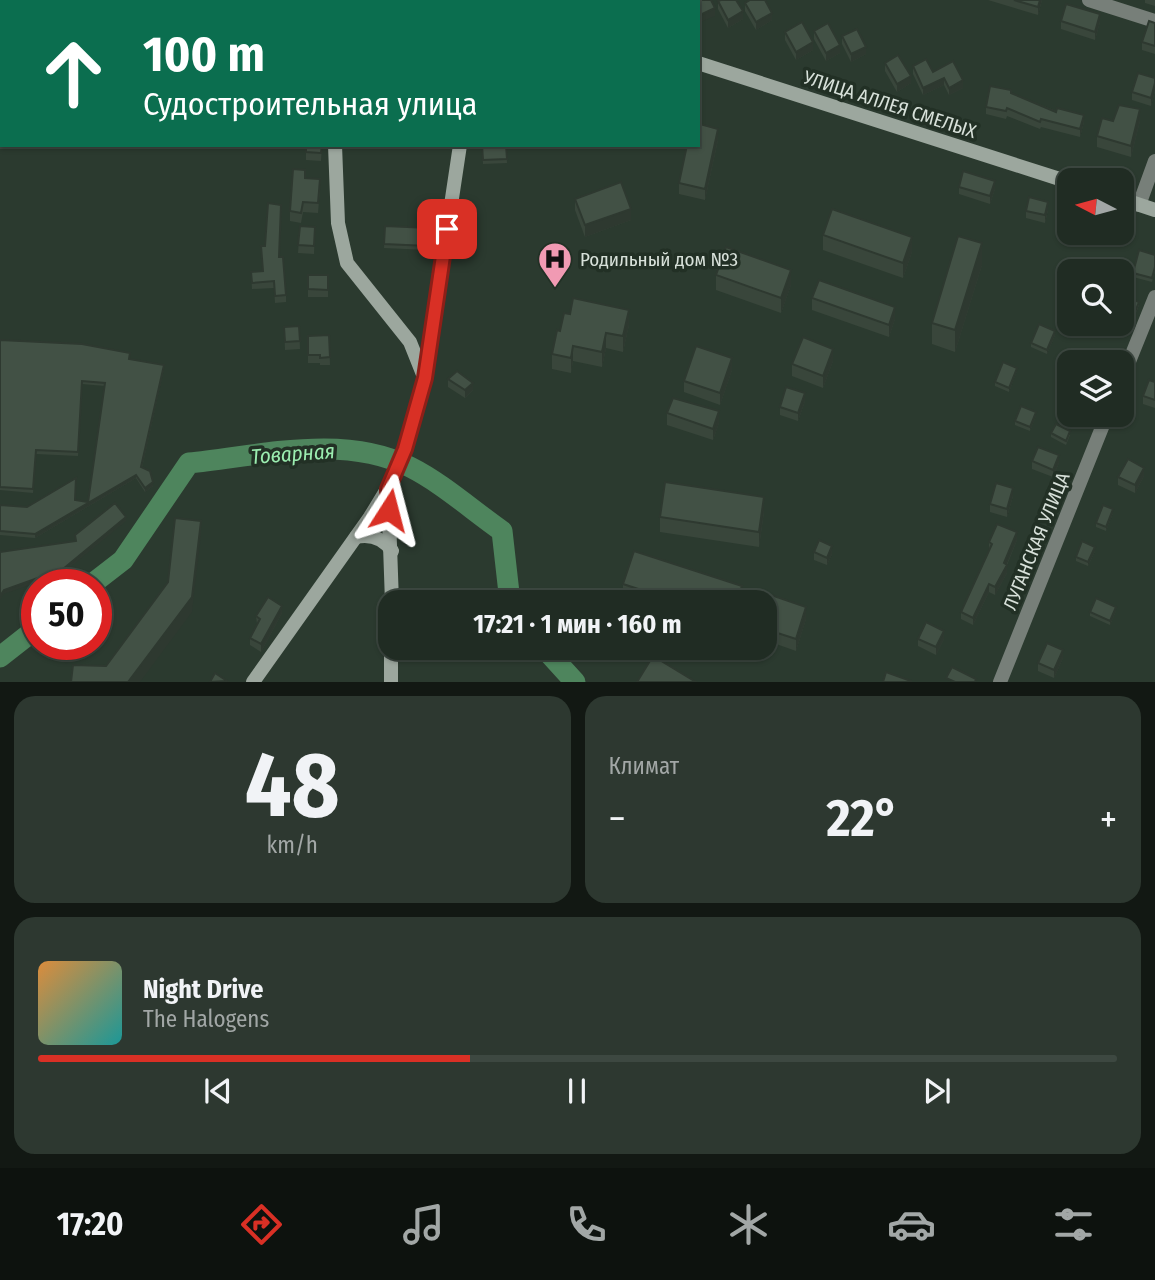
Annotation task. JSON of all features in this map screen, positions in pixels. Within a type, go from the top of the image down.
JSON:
[{"type":"main road","name":"УЛИЦА АЛЛЕЯ СМЕЛЫХ","points":[[700,64],[1057,178]]},
{"type":"main road","points":[[335,147],[338,223],[346,263],[410,342],[425,378]]},
{"type":"main road","points":[[253,681],[356,537],[390,485],[405,449],[425,378],[460,147]]},
{"type":"main road","points":[[1134,203],[1155,210]]},
{"type":"main road","points":[[410,342],[424,341],[432,332]]},
{"type":"main road","points":[[390,485],[392,590]]},
{"type":"main road","points":[[356,537],[366,535],[382,540],[392,551]]},
{"type":"main road","points":[[391,660],[391,681]]},
{"type":"street","points":[[1089,0],[1155,20]]},
{"type":"street","points":[[1139,205],[1155,161]]},
{"type":"street","points":[[1134,350],[1155,297]]},
{"type":"street","name":"ЛУГАНСКАЯ УЛИЦА","points":[[1000,681],[1102,427]]},
{"type":"building","points":[[700,0],[711,0],[715,8],[700,15]]},
{"type":"building","points":[[736,0],[743,11],[728,20],[718,1]]},
{"type":"building","points":[[750,0],[765,0],[772,13],[756,22],[745,3]]},
{"type":"building","points":[[1014,0],[1040,0],[1038,7]]},
{"type":"building","points":[[1066,4],[1100,14],[1095,32],[1061,21]]},
{"type":"building","points":[[1149,21],[1155,23],[1155,46],[1142,42]]},
{"type":"building","points":[[802,22],[813,42],[796,52],[785,32]]},
{"type":"building","points":[[828,23],[840,45],[826,53],[814,31]]},
{"type":"building","points":[[857,29],[866,47],[851,54],[842,36]]},
{"type":"building","points":[[898,55],[911,76],[897,84],[885,63]]},
{"type":"building","points":[[926,59],[933,72],[953,61],[963,80],[949,88],[944,78],[923,88],[913,66]]},
{"type":"building","points":[[1138,73],[1155,78],[1151,98],[1132,92]]},
{"type":"building","points":[[990,86],[1011,90],[1011,93],[1056,112],[1057,108],[1084,115],[1080,129],[1041,119],[1040,122],[1007,108],[1006,111],[986,107]]},
{"type":"building","points":[[1119,105],[1140,109],[1131,146],[1097,136],[1102,118],[1113,121]]},
{"type":"building","points":[[700,124],[718,129],[705,189],[679,183],[687,147],[700,147]]},
{"type":"building","points":[[306,147],[322,147],[321,153],[306,152]]},
{"type":"building","points":[[482,147],[506,147],[507,159],[483,160]]},
{"type":"building","points":[[293,169],[305,170],[305,178],[320,179],[318,203],[303,202],[301,213],[290,211]]},
{"type":"building","points":[[963,171],[995,181],[990,196],[959,187]]},
{"type":"building","points":[[621,182],[631,209],[585,225],[575,199]]},
{"type":"building","points":[[1029,197],[1048,202],[1045,215],[1026,211]]},
{"type":"building","points":[[268,203],[281,205],[279,257],[283,257],[286,295],[275,296],[274,281],[252,283],[251,272],[263,271],[261,246],[265,246]]},
{"type":"building","points":[[832,209],[912,237],[903,263],[823,235]]},
{"type":"building","points":[[300,226],[315,227],[314,246],[298,245]]},
{"type":"building","points":[[385,226],[429,228],[428,246],[384,244]]},
{"type":"building","points":[[958,236],[982,243],[955,330],[932,323]]},
{"type":"building","points":[[726,247],[791,270],[781,298],[716,275]]},
{"type":"building","points":[[1139,250],[1155,255],[1152,278],[1134,273]]},
{"type":"building","points":[[308,275],[328,275],[328,290],[308,289]]},
{"type":"building","points":[[819,280],[895,307],[889,325],[812,298]]},
{"type":"building","points":[[573,298],[629,310],[623,336],[606,333],[602,352],[573,346],[571,358],[552,354],[557,330],[560,331],[564,313],[570,314]]},
{"type":"building","points":[[1134,300],[1139,302],[1134,314]]},
{"type":"building","points":[[1039,324],[1055,331],[1047,350],[1031,343]]},
{"type":"building","points":[[299,326],[300,341],[285,342],[284,327]]},
{"type":"building","points":[[329,335],[330,357],[308,355],[308,336]]},
{"type":"building","points":[[803,337],[833,349],[823,376],[792,364]]},
{"type":"building","points":[[0,340],[82,344],[130,353],[129,359],[164,365],[141,467],[150,471],[153,482],[145,488],[136,475],[35,534],[0,531],[0,505],[27,507],[76,478],[75,500],[88,502],[105,383],[82,381],[78,452],[36,450],[33,489],[0,487]]},
{"type":"building","points":[[696,346],[732,358],[720,393],[684,381]]},
{"type":"building","points":[[1003,362],[1017,368],[1009,388],[995,382]]},
{"type":"building","points":[[457,371],[473,383],[465,390],[448,379]]},
{"type":"building","points":[[1149,380],[1155,382],[1155,400],[1143,396]]},
{"type":"building","points":[[786,387],[805,393],[798,413],[780,407]]},
{"type":"building","points":[[673,398],[719,411],[713,429],[667,413]]},
{"type":"building","points":[[1021,406],[1036,412],[1030,427],[1015,421]]},
{"type":"building","points":[[1056,424],[1057,427],[1070,431],[1066,441],[1051,433]]},
{"type":"building","points":[[1038,447],[1059,455],[1053,470],[1032,461]]},
{"type":"building","points":[[1128,459],[1144,468],[1135,485],[1118,477]]},
{"type":"building","points":[[665,482],[764,497],[759,532],[660,517]]},
{"type":"building","points":[[996,483],[1013,488],[1007,509],[990,504]]},
{"type":"building","points":[[115,503],[126,517],[63,569],[21,569],[21,584],[4,590],[0,596],[0,552],[76,541],[75,535]]},
{"type":"building","points":[[1103,505],[1113,509],[1106,527],[1096,523]]},
{"type":"building","points":[[175,518],[201,521],[192,597],[128,682],[71,682],[73,665],[106,666],[112,660],[168,582]]},
{"type":"building","points":[[997,524],[1017,532],[1004,563],[1007,565],[995,587],[989,584],[973,618],[961,612],[992,544],[989,542]]},
{"type":"building","points":[[819,540],[832,546],[827,558],[814,552]]},
{"type":"building","points":[[1082,541],[1095,547],[1088,562],[1076,557]]},
{"type":"building","points":[[634,551],[742,586],[740,590],[641,590],[623,584]]},
{"type":"building","points":[[268,597],[282,606],[261,644],[250,638],[260,619],[256,616]]},
{"type":"building","points":[[777,597],[806,607],[796,639],[777,633]]},
{"type":"building","points":[[1096,598],[1116,607],[1110,621],[1090,612]]},
{"type":"building","points":[[926,622],[944,631],[936,647],[918,639]]},
{"type":"building","points":[[1047,643],[1063,650],[1054,670],[1038,663]]},
{"type":"building","points":[[651,660],[660,660],[696,682],[637,682]]},
{"type":"building","points":[[952,667],[976,679],[975,682],[955,682],[946,678]]},
{"type":"building","points":[[886,672],[911,681],[911,682],[883,682]]},
{"type":"building","points":[[215,673],[227,681],[210,682]]},
{"type":"waterway","name":"Товарная","points":[[111,569],[123,560],[189,463],[272,452],[330,449],[384,457],[410,467],[502,531],[509,590]]},
{"type":"waterway","name":"Товарная","points":[[0,657],[21,641]]},
{"type":"waterway","name":"Товарная","points":[[555,660],[575,682]]},
{"type":"place","name":"Родильный дом №3","points":[[555,289]]},
{"type":"route","points":[[389,510],[388,489],[405,449],[425,378],[447,229]]}]
